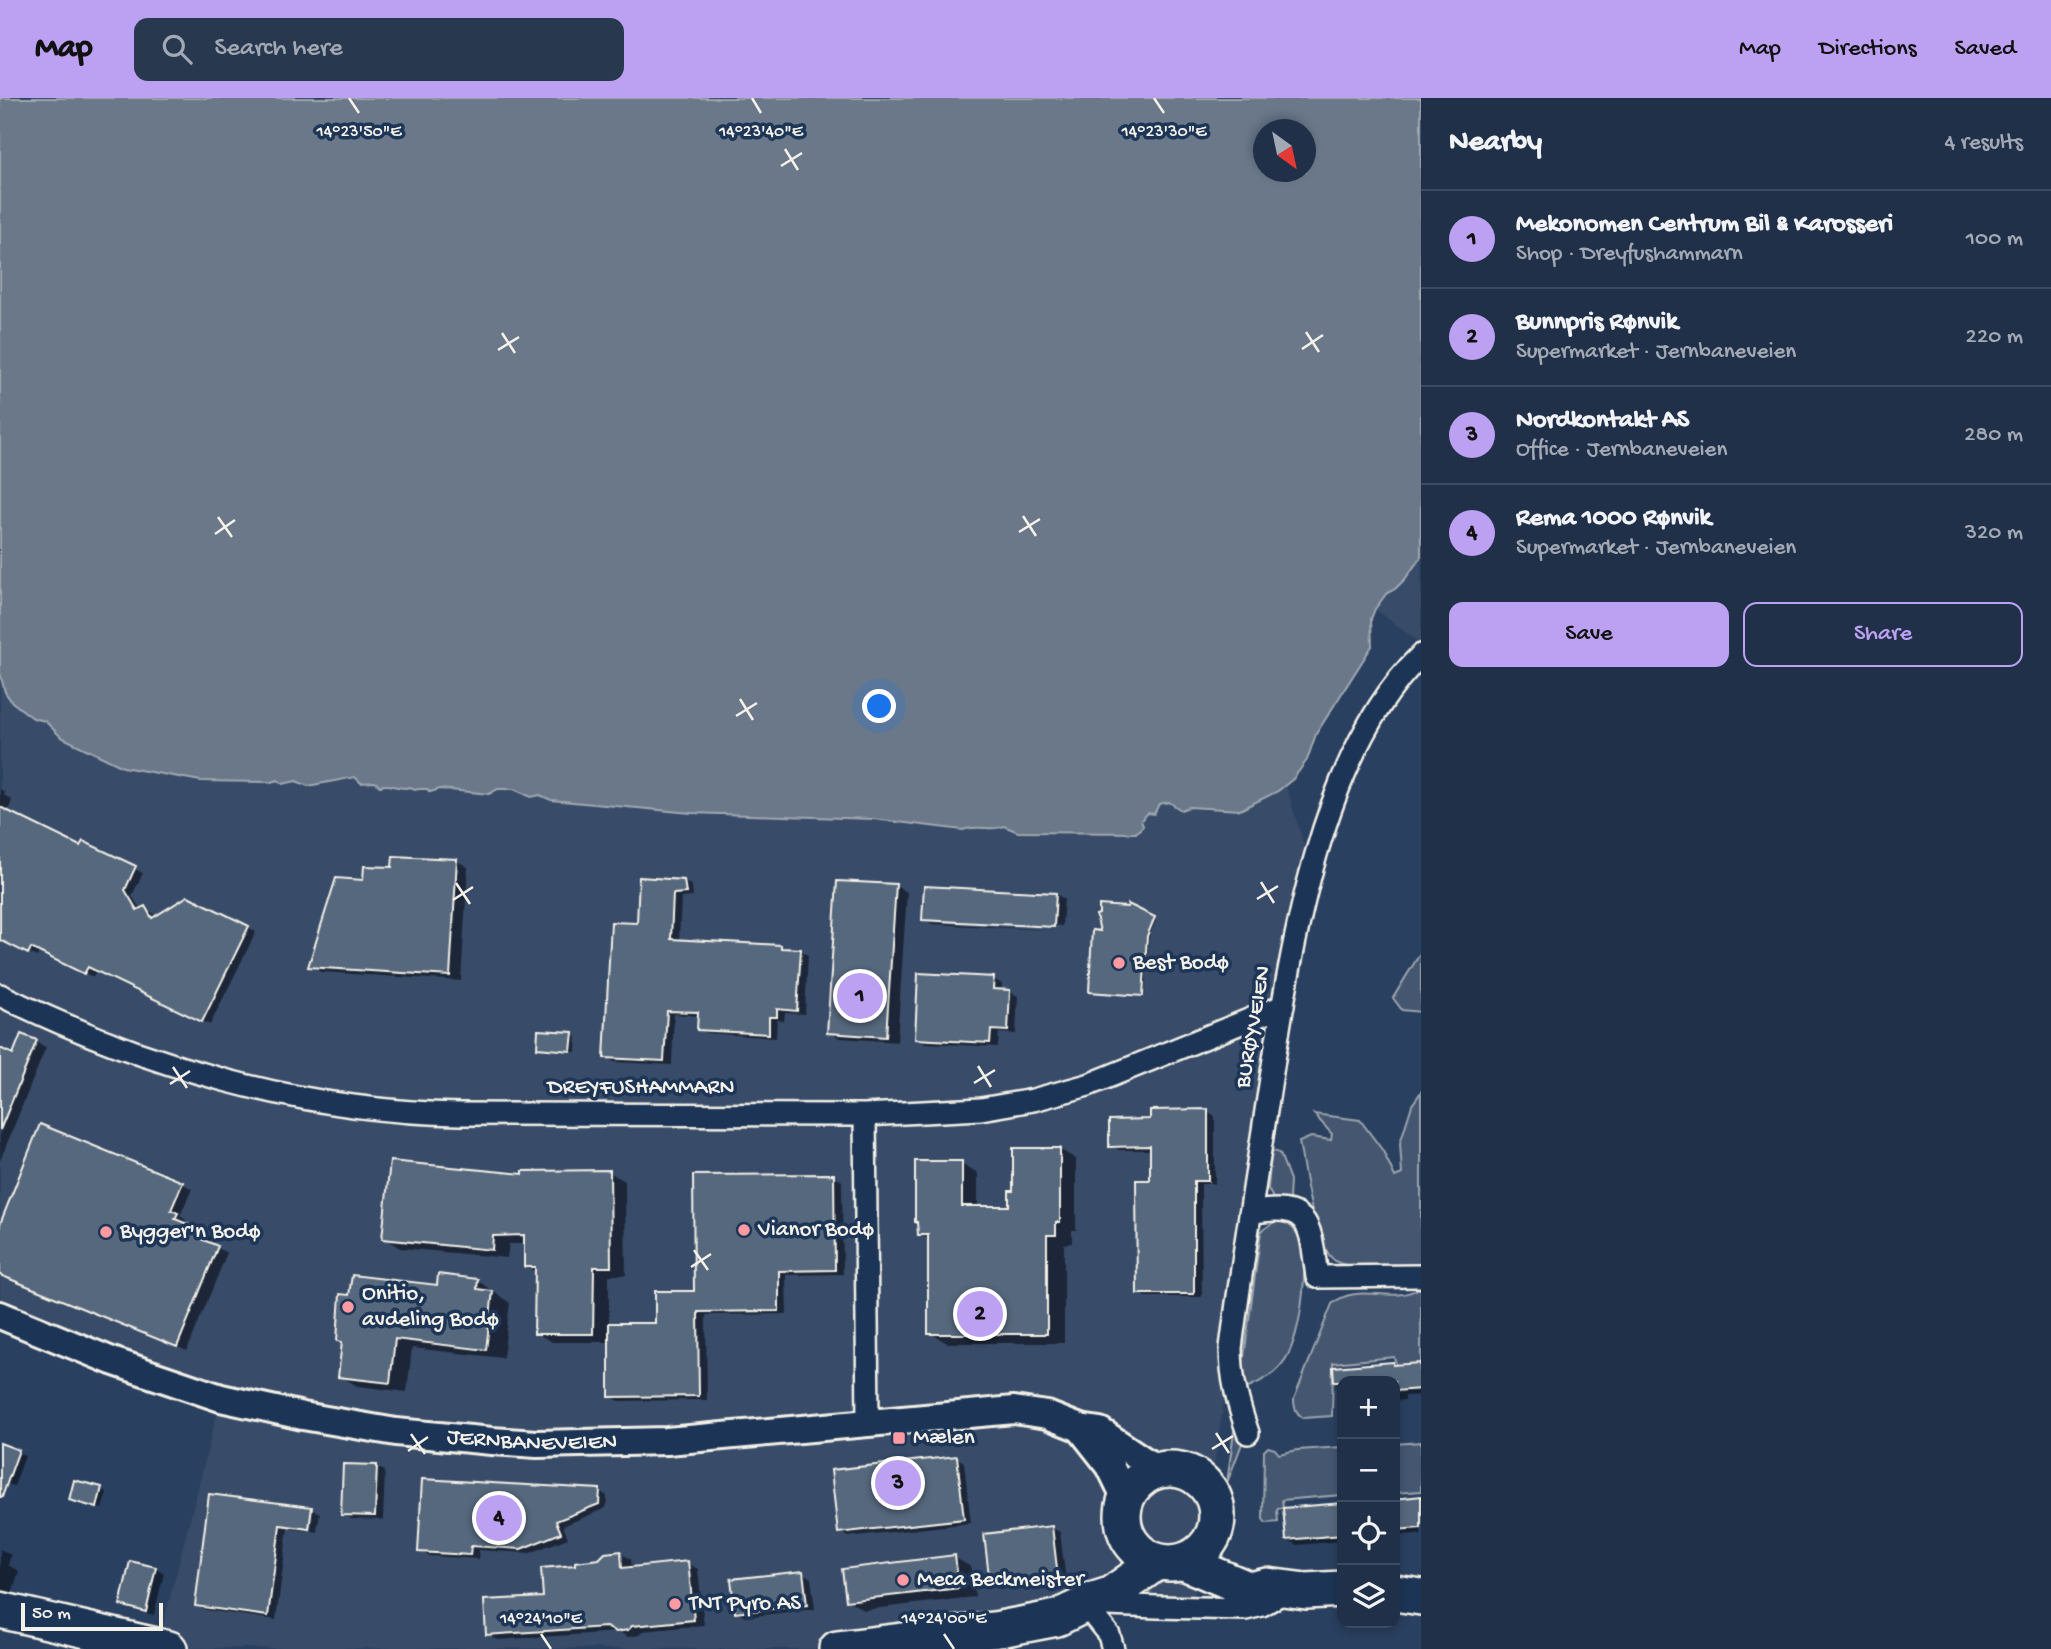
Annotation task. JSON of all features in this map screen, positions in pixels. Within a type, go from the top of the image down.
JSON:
[{"type":"main road","points":[[1277,1588],[1227,1551],[1216,1531],[1216,1505],[1207,1486],[1196,1476],[1182,1470],[1158,1470],[1139,1480],[1126,1499],[1123,1524],[1157,1556],[1250,1590],[1337,1589]]},
{"type":"main road","points":[[837,1649],[884,1646],[1057,1618],[1089,1603],[1157,1556],[1205,1549],[1216,1531]]},
{"type":"main road","points":[[1400,1594],[1421,1597]]},
{"type":"main road","points":[[0,1610],[161,1649]]},
{"type":"street","name":"BURØYVEIEN","points":[[1248,1433],[1232,1378],[1231,1348],[1283,1006],[1312,873],[1335,797],[1379,706],[1421,655]]},
{"type":"street","name":"DREYFUSHAMMARN","points":[[0,995],[155,1060],[276,1093],[415,1114],[865,1115],[981,1109],[1033,1100],[1088,1085],[1283,1006]]},
{"type":"street","points":[[865,1115],[868,1422]]},
{"type":"street","points":[[1250,1213],[1274,1209],[1289,1210],[1303,1219],[1311,1231],[1317,1277],[1421,1276]]},
{"type":"street","name":"JERNBANEVEIEN","points":[[0,1315],[112,1361],[221,1398],[396,1432],[526,1443],[667,1441],[1014,1410],[1047,1415],[1080,1428],[1100,1431],[1158,1470]]},
{"type":"street","points":[[1080,1428],[1110,1466],[1126,1499]]},
{"type":"street","points":[[1089,1603],[1246,1609],[1262,1605],[1277,1588]]},
{"type":"street","points":[[1089,1603],[1109,1635],[1113,1649]]},
{"type":"shaded area","points":[[0,98],[1421,98],[1421,557],[1405,579],[1386,594],[1375,609],[1371,619],[1372,646],[1316,734],[1307,760],[1293,779],[1278,791],[1240,810],[1189,807],[1181,810],[1169,802],[1159,804],[1154,814],[1148,813],[1141,820],[1143,826],[1136,833],[1018,832],[1004,826],[963,830],[873,819],[691,813],[551,800],[540,795],[531,797],[514,789],[498,789],[489,794],[440,789],[430,792],[427,789],[380,786],[375,782],[361,783],[355,777],[308,786],[296,781],[283,784],[278,780],[201,781],[123,767],[61,737],[45,721],[33,718],[12,702],[5,692],[0,673]]},
{"type":"shaded area","points":[[1421,557],[1421,644],[1375,609],[1386,594],[1405,579]]},
{"type":"shaded area","points":[[0,673],[5,692],[12,702],[33,718],[45,721],[61,737],[271,782],[279,780],[283,784],[296,781],[308,786],[355,777],[361,783],[375,782],[404,789],[410,786],[434,792],[440,789],[489,794],[498,788],[514,789],[531,797],[540,795],[551,800],[873,819],[963,830],[973,826],[999,829],[1004,826],[1018,832],[1136,833],[1141,830],[1143,816],[1159,804],[1169,802],[1181,810],[1189,807],[1240,810],[1252,806],[1286,785],[1312,873],[1283,1006],[1193,1607],[837,1649],[157,1648],[221,1398],[0,1315]]},
{"type":"shaded area","points":[[1421,952],[1421,1012],[1402,1010],[1393,998]]},
{"type":"shaded area","points":[[1421,1092],[1421,1267],[1369,1268],[1339,1263],[1330,1256],[1317,1227],[1299,1142],[1311,1137],[1331,1140],[1332,1134],[1314,1114],[1360,1120],[1383,1151],[1395,1177],[1402,1174],[1400,1143],[1412,1105]]},
{"type":"shaded area","points":[[1275,1151],[1280,1154],[1290,1180],[1289,1200],[1274,1200],[1268,1189],[1271,1153]]},
{"type":"shaded area","points":[[1278,1220],[1296,1232],[1301,1244],[1304,1275],[1301,1310],[1285,1360],[1270,1376],[1244,1389],[1246,1433],[1227,1483],[1261,1231]]},
{"type":"shaded area","points":[[1421,1289],[1421,1367],[1397,1368],[1394,1357],[1333,1363],[1332,1416],[1303,1418],[1296,1410],[1294,1399],[1332,1304],[1352,1294],[1397,1295]]},
{"type":"shaded area","points":[[1421,1442],[1421,1491],[1400,1493],[1400,1444]]},
{"type":"shaded area","points":[[1268,1447],[1279,1454],[1337,1447],[1337,1495],[1282,1500],[1283,1508],[1277,1509],[1278,1522],[1266,1523],[1263,1519],[1264,1451]]},
{"type":"building","points":[[0,807],[80,846],[83,841],[136,866],[125,890],[137,910],[145,906],[152,918],[188,896],[249,926],[202,1022],[88,967],[84,974],[31,948],[28,954],[0,940]]},
{"type":"building","points":[[393,856],[457,859],[450,976],[308,967],[336,878],[363,880],[364,866],[392,867]]},
{"type":"building","points":[[639,877],[684,880],[686,893],[673,894],[671,939],[781,945],[781,948],[801,949],[797,1011],[777,1009],[777,1017],[769,1017],[769,1034],[697,1030],[698,1012],[667,1011],[664,1061],[604,1058],[611,922],[637,923]]},
{"type":"building","points":[[837,881],[896,884],[886,1037],[827,1033]]},
{"type":"building","points":[[924,886],[1056,893],[1054,927],[922,920]]},
{"type":"building","points":[[1128,904],[1155,917],[1147,936],[1143,996],[1089,992],[1092,930],[1100,931],[1096,915],[1099,914],[1099,905],[1127,907]]},
{"type":"building","points":[[918,973],[994,977],[993,989],[1010,990],[1008,1031],[991,1030],[990,1043],[915,1039]]},
{"type":"building","points":[[538,1030],[573,1032],[571,1051],[537,1048]]},
{"type":"building","points":[[21,1034],[37,1040],[0,1130],[0,1048],[13,1054]]},
{"type":"building","points":[[1208,1109],[1208,1181],[1194,1181],[1194,1294],[1137,1294],[1136,1180],[1150,1180],[1150,1146],[1109,1147],[1109,1120],[1150,1119],[1150,1110]]},
{"type":"building","points":[[40,1124],[183,1182],[171,1210],[178,1213],[175,1219],[200,1229],[201,1239],[218,1246],[177,1347],[0,1275],[0,1224]]},
{"type":"building","points":[[1013,1148],[1060,1148],[1060,1222],[1056,1222],[1056,1235],[1047,1235],[1047,1334],[928,1334],[928,1235],[918,1235],[915,1222],[915,1161],[962,1161],[962,1206],[1009,1206],[1009,1191],[1013,1191]]},
{"type":"building","points":[[390,1161],[523,1174],[523,1171],[610,1170],[611,1267],[594,1267],[593,1334],[534,1334],[535,1267],[524,1267],[524,1235],[493,1236],[492,1250],[382,1239]]},
{"type":"building","points":[[834,1174],[835,1270],[779,1271],[779,1311],[698,1312],[699,1396],[609,1397],[609,1323],[655,1323],[655,1291],[694,1291],[693,1175]]},
{"type":"building","points":[[438,1274],[478,1279],[477,1289],[493,1291],[486,1350],[395,1339],[390,1383],[338,1377],[342,1342],[337,1341],[340,1294],[349,1295],[352,1275],[437,1285]]},
{"type":"building","points":[[1393,1362],[1393,1365],[1420,1363],[1421,1389],[1400,1391],[1400,1376],[1337,1376],[1337,1381],[1334,1381],[1333,1367]]},
{"type":"building","points":[[0,1443],[19,1450],[2,1497],[0,1497]]},
{"type":"building","points":[[957,1456],[964,1519],[838,1533],[831,1470]]},
{"type":"building","points":[[343,1464],[377,1465],[375,1516],[341,1515]]},
{"type":"building","points":[[422,1479],[600,1489],[599,1504],[556,1521],[561,1533],[521,1549],[471,1546],[470,1555],[418,1552]]},
{"type":"building","points":[[74,1480],[102,1487],[97,1508],[69,1500]]},
{"type":"building","points":[[209,1494],[312,1507],[309,1529],[280,1525],[268,1616],[195,1606]]},
{"type":"building","points":[[1421,1496],[1421,1528],[1400,1530],[1400,1498]]},
{"type":"building","points":[[1337,1503],[1337,1535],[1286,1540],[1283,1508]]},
{"type":"building","points":[[1052,1526],[1058,1577],[990,1585],[984,1534]]},
{"type":"building","points":[[621,1551],[622,1568],[688,1561],[694,1620],[632,1626],[628,1630],[616,1632],[606,1627],[486,1635],[484,1600],[543,1597],[541,1568],[575,1565],[575,1562],[599,1559],[605,1553]]},
{"type":"building","points":[[955,1555],[959,1588],[846,1601],[842,1569]]},
{"type":"building","points":[[130,1561],[156,1567],[146,1612],[120,1605]]},
{"type":"building","points":[[803,1571],[807,1605],[735,1613],[731,1579]]},
{"type":"place","name":"Best Bodø","points":[[1119,963]]},
{"type":"place","name":"Mekonomen Centrum Bil & Karosseri","points":[[860,996]]},
{"type":"place","name":"Vianor Bodø","points":[[744,1230]]},
{"type":"place","name":"Bygger'n Bodø","points":[[106,1232]]},
{"type":"place","name":"Onitio, avdeling Bodø","points":[[348,1307]]},
{"type":"place","name":"Bunnpris Rønvik","points":[[980,1314]]},
{"type":"place","name":"Mælen","points":[[899,1438]]},
{"type":"place","name":"Nordkontakt AS","points":[[898,1483]]},
{"type":"place","name":"Rema 1000 Rønvik","points":[[499,1518]]},
{"type":"place","name":"Meca Beckmeister","points":[[903,1580]]},
{"type":"place","name":"TNT Pyro AS","points":[[675,1604]]}]
